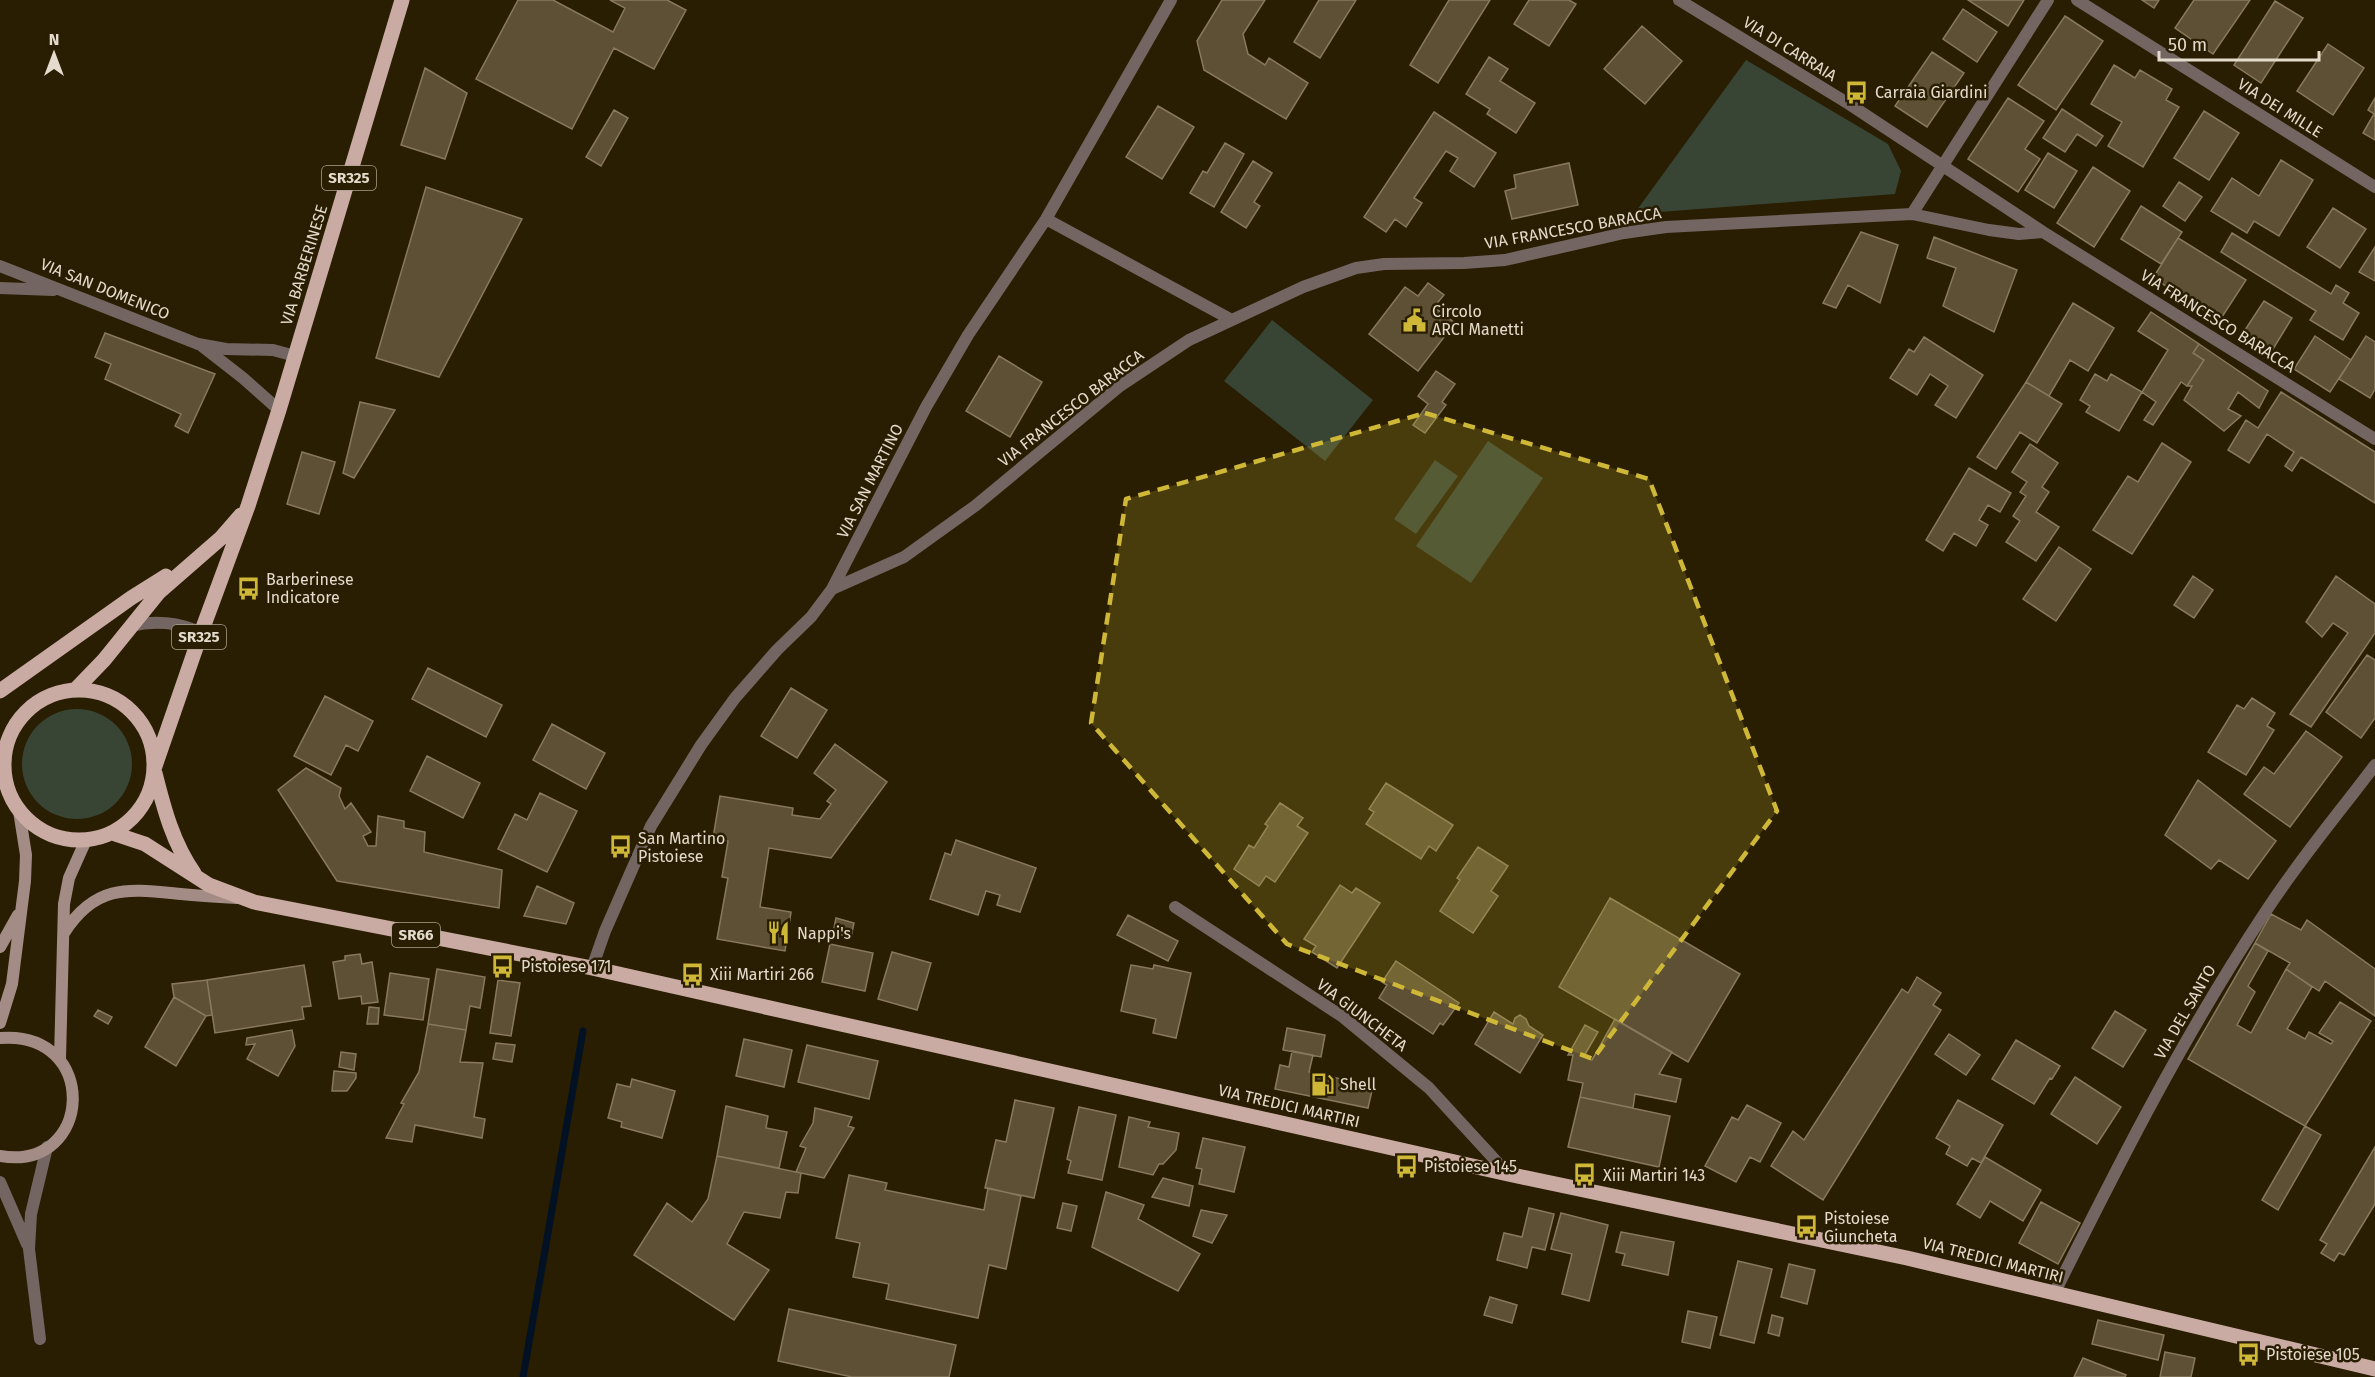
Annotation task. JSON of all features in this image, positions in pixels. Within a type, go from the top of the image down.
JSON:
[{"type":"main road","name":"VIA BARBERINESE","points":[[154,769],[248,506],[279,410],[402,0]]},
{"type":"main road","name":"VIA BARBERINESE","points":[[76,690],[104,660],[159,592],[220,538],[248,506]]},
{"type":"main road","name":"VIA BARBERINESE","points":[[0,691],[131,598],[199,555]]},
{"type":"main road","name":"SR66","points":[[0,797],[34,826],[52,836],[86,840],[112,833],[138,812],[150,791],[154,769],[153,751],[148,734],[132,712],[111,697],[94,691],[76,690],[57,692],[40,700],[25,712],[7,731],[3,770],[8,791],[19,811]]},
{"type":"main road","name":"VIA TREDICI MARTIRI","points":[[154,769],[169,825],[180,852],[198,878]]},
{"type":"main road","points":[[0,1023],[12,984],[22,906],[26,855],[19,811]]},
{"type":"main road","name":"VIA TREDICI MARTIRI","points":[[112,833],[145,844],[209,885],[242,899],[334,920],[592,968],[1508,1174],[1803,1235],[2375,1369]]},
{"type":"main road","points":[[60,1058],[66,887],[86,840]]},
{"type":"main road","points":[[63,934],[83,909],[116,892],[134,890],[242,899]]},
{"type":"main road","points":[[0,947],[22,906]]},
{"type":"main road","points":[[0,1038],[30,1040],[60,1058],[71,1080],[74,1095],[72,1112],[65,1130],[47,1147],[32,1156],[16,1158],[0,1156]]},
{"type":"street","name":"VIA SAN MARTINO","points":[[592,968],[605,931],[651,826],[676,783],[735,698],[777,650],[811,617],[832,589],[926,407],[968,335],[1046,219],[1171,0]]},
{"type":"street","name":"VIA DI CARRAIA","points":[[1679,0],[1849,104],[1942,167]]},
{"type":"street","points":[[1912,214],[2048,0]]},
{"type":"street","name":"VIA DEI MILLE","points":[[2076,0],[2375,187]]},
{"type":"street","name":"VIA FRANCESCO BARACCA","points":[[1942,167],[2375,439]]},
{"type":"street","name":"VIA FRANCESCO BARACCA","points":[[832,589],[904,557],[975,506],[1120,386],[1189,340],[1303,286],[1356,268],[1505,260],[1624,233],[1666,227],[1912,214],[1989,230],[2019,234],[2043,232]]},
{"type":"street","points":[[1046,219],[1230,319]]},
{"type":"street","name":"VIA SAN DOMENICO","points":[[0,266],[198,344],[226,349],[273,350],[296,356]]},
{"type":"street","points":[[0,288],[63,290]]},
{"type":"street","name":"VIA SAN DOMENICO","points":[[198,344],[243,378],[279,410]]},
{"type":"street","points":[[131,626],[164,624],[184,626],[201,633]]},
{"type":"street","name":"VIA DEL SANTO","points":[[2054,1294],[2117,1166],[2210,999],[2267,908],[2375,765]]},
{"type":"street","name":"VIA GIUNCHETA","points":[[1175,907],[1343,1017],[1430,1088],[1508,1174]]},
{"type":"street","points":[[39,1338],[29,1249],[32,1214],[47,1147]]},
{"type":"street","points":[[0,1182],[29,1249]]},
{"type":"highlighted area","points":[[1425,413],[1649,479],[1777,811],[1593,1059],[1287,944],[1091,723],[1126,499]]},
{"type":"green space","points":[[1746,60],[1888,144],[1901,171],[1895,194],[1634,214]]},
{"type":"green space","points":[[1272,320],[1373,400],[1325,461],[1224,381]]},
{"type":"green space","points":[[1488,441],[1543,478],[1471,583],[1416,546]]},
{"type":"green space","points":[[1435,460],[1458,476],[1416,534],[1394,519]]},
{"type":"green space","points":[[77,709],[98,713],[116,725],[128,743],[132,764],[128,785],[116,803],[98,815],[77,819],[56,815],[38,803],[26,785],[22,764],[26,743],[38,725],[56,713]]},
{"type":"building","points":[[518,0],[553,0],[613,32],[625,8],[610,0],[667,0],[686,10],[654,69],[614,48],[572,129],[476,79]]},
{"type":"building","points":[[1222,0],[1265,0],[1243,34],[1248,54],[1265,65],[1269,58],[1308,83],[1286,119],[1204,70],[1197,41]]},
{"type":"building","points":[[1319,0],[1356,0],[1320,58],[1294,42]]},
{"type":"building","points":[[1449,0],[1490,0],[1438,83],[1410,65]]},
{"type":"building","points":[[1529,0],[1569,0],[1576,4],[1549,46],[1514,24]]},
{"type":"building","points":[[1968,0],[2024,0],[2008,26]]},
{"type":"building","points":[[2142,0],[2159,0],[2154,8]]},
{"type":"building","points":[[2194,0],[2250,0],[2213,54],[2175,28]]},
{"type":"building","points":[[2275,1],[2303,18],[2261,83],[2234,65]]},
{"type":"building","points":[[1963,9],[1997,32],[1977,62],[1943,39]]},
{"type":"building","points":[[2065,16],[2103,41],[2056,110],[2018,85]]},
{"type":"building","points":[[1642,26],[1682,61],[1645,104],[1604,69]]},
{"type":"building","points":[[2328,44],[2364,68],[2333,115],[2297,91]]},
{"type":"building","points":[[1932,52],[1964,73],[1927,127],[1895,106]]},
{"type":"building","points":[[1489,57],[1508,69],[1500,81],[1535,103],[1516,133],[1487,114],[1490,109],[1466,94]]},
{"type":"building","points":[[2114,65],[2135,78],[2140,70],[2172,89],[2166,100],[2179,107],[2143,167],[2108,146],[2122,122],[2091,104]]},
{"type":"building","points":[[425,68],[467,93],[445,159],[401,145]]},
{"type":"building","points":[[2008,98],[2044,121],[2025,149],[2040,159],[2018,192],[1968,159]]},
{"type":"building","points":[[2375,98],[2375,140],[2363,133],[2374,114],[2368,110]]},
{"type":"building","points":[[1158,106],[1194,127],[1162,179],[1126,157]]},
{"type":"building","points":[[2062,109],[2103,136],[2096,146],[2077,134],[2065,152],[2043,138]]},
{"type":"building","points":[[614,110],[628,118],[601,166],[586,157]]},
{"type":"building","points":[[2204,111],[2239,133],[2209,180],[2174,158]]},
{"type":"building","points":[[1434,112],[1496,153],[1474,187],[1450,171],[1458,158],[1446,151],[1414,198],[1422,203],[1406,227],[1395,219],[1386,232],[1364,217]]},
{"type":"building","points":[[1225,143],[1244,154],[1214,207],[1190,193],[1203,171],[1207,173]]},
{"type":"building","points":[[2048,153],[2077,171],[2054,208],[2025,190]]},
{"type":"building","points":[[2281,160],[2313,180],[2279,236],[2254,221],[2247,233],[2211,211],[2232,178],[2259,196]]},
{"type":"building","points":[[1253,161],[1272,173],[1254,202],[1260,206],[1246,228],[1221,212]]},
{"type":"building","points":[[1569,163],[1578,205],[1512,219],[1505,191],[1516,188],[1514,175]]},
{"type":"building","points":[[2093,167],[2130,191],[2094,247],[2057,223]]},
{"type":"building","points":[[2179,182],[2202,197],[2185,221],[2163,206]]},
{"type":"building","points":[[426,187],[522,219],[439,377],[376,358]]},
{"type":"building","points":[[2141,206],[2182,232],[2161,264],[2121,239]]},
{"type":"building","points":[[2333,208],[2366,229],[2340,268],[2307,247]]},
{"type":"building","points":[[1861,232],[1898,245],[1880,303],[1848,285],[1836,308],[1823,303]]},
{"type":"building","points":[[2232,233],[2331,294],[2336,285],[2349,293],[2343,303],[2359,313],[2343,340],[2310,320],[2316,311],[2221,252]]},
{"type":"building","points":[[1934,237],[2017,270],[1994,332],[1943,306],[1956,268],[1927,258]]},
{"type":"building","points":[[2178,238],[2246,280],[2220,320],[2153,278]]},
{"type":"building","points":[[2375,247],[2375,281],[2359,272]]},
{"type":"building","points":[[1428,283],[1444,295],[1434,307],[1455,323],[1418,371],[1369,334],[1405,287],[1418,296]]},
{"type":"building","points":[[2264,301],[2292,318],[2270,354],[2241,336]]},
{"type":"building","points":[[2073,303],[2114,328],[2088,371],[2070,360],[2049,396],[2026,382]]},
{"type":"building","points":[[2151,312],[2199,344],[2193,353],[2204,360],[2187,386],[2181,382],[2153,425],[2144,420],[2156,402],[2142,392],[2168,350],[2138,331]]},
{"type":"building","points":[[105,333],[215,374],[188,433],[175,426],[181,414],[105,379],[111,364],[95,357]]},
{"type":"building","points":[[2315,336],[2351,360],[2330,392],[2294,369]]},
{"type":"building","points":[[2366,336],[2375,342],[2375,389],[2370,398],[2339,379]]},
{"type":"building","points":[[1924,337],[1983,375],[1956,418],[1935,405],[1948,386],[1930,374],[1917,395],[1890,378],[1909,349],[1914,352]]},
{"type":"building","points":[[2199,344],[2268,391],[2259,408],[2238,392],[2228,409],[2241,416],[2224,431],[2184,400],[2192,386],[2187,386],[2204,360],[2193,353]]},
{"type":"building","points":[[999,356],[1042,382],[1010,437],[966,411]]},
{"type":"building","points":[[1436,371],[1455,384],[1442,402],[1446,405],[1425,433],[1413,425],[1428,404],[1418,396]]},
{"type":"building","points":[[2095,374],[2107,381],[2111,374],[2142,392],[2119,431],[2086,412],[2090,406],[2080,400]]},
{"type":"building","points":[[2026,382],[2062,404],[2037,443],[2020,432],[1996,469],[1977,457]]},
{"type":"building","points":[[2281,392],[2375,452],[2375,503],[2301,457],[2292,471],[2285,466],[2294,452],[2267,434],[2249,463],[2228,450],[2246,420],[2258,428]]},
{"type":"building","points":[[360,402],[395,410],[354,478],[343,473]]},
{"type":"building","points":[[2162,443],[2191,462],[2132,554],[2093,530],[2128,476],[2138,482]]},
{"type":"building","points":[[2030,444],[2058,463],[2042,487],[2049,492],[2036,512],[2059,527],[2036,561],[2006,542],[2020,521],[2013,516],[2026,496],[2020,492],[2027,482],[2012,472]]},
{"type":"building","points":[[302,452],[335,462],[319,514],[287,504]]},
{"type":"building","points":[[1969,468],[2011,493],[2000,512],[1988,505],[1979,520],[1988,525],[1976,546],[1954,533],[1943,551],[1926,540]]},
{"type":"building","points":[[2059,547],[2091,569],[2056,621],[2023,599]]},
{"type":"building","points":[[2193,576],[2213,590],[2194,618],[2174,605]]},
{"type":"building","points":[[2336,576],[2375,604],[2375,633],[2311,727],[2290,714],[2348,633],[2333,623],[2322,637],[2306,622]]},
{"type":"building","points":[[2367,655],[2375,660],[2375,718],[2361,738],[2326,712]]},
{"type":"building","points":[[428,668],[502,705],[486,737],[412,699]]},
{"type":"building","points":[[791,688],[827,710],[797,758],[761,736]]},
{"type":"building","points":[[325,696],[373,721],[358,751],[346,745],[331,775],[294,756]]},
{"type":"building","points":[[2252,698],[2275,713],[2267,726],[2274,730],[2246,775],[2208,752],[2237,705],[2244,709]]},
{"type":"building","points":[[552,724],[605,753],[586,789],[533,760]]},
{"type":"building","points":[[2306,731],[2342,757],[2290,827],[2244,794],[2264,767],[2274,774]]},
{"type":"building","points":[[835,744],[887,782],[831,858],[769,848],[760,907],[791,912],[785,951],[717,939],[728,878],[722,877],[728,841],[713,838],[720,796],[793,808],[792,815],[820,819],[831,804],[827,801],[836,790],[814,773]]},
{"type":"building","points":[[427,756],[480,783],[463,818],[410,791]]},
{"type":"building","points":[[306,768],[341,788],[339,796],[345,809],[351,803],[371,832],[363,836],[368,846],[376,846],[378,816],[404,821],[404,828],[425,832],[424,852],[502,870],[499,908],[337,881],[278,790]]},
{"type":"building","points":[[2198,780],[2276,841],[2248,879],[2219,860],[2211,869],[2165,835]]},
{"type":"building","points":[[1386,783],[1453,825],[1436,851],[1429,846],[1421,859],[1366,824],[1374,812],[1369,809]]},
{"type":"building","points":[[540,793],[577,811],[547,872],[498,849],[515,814],[527,820]]},
{"type":"building","points":[[1280,803],[1303,818],[1297,826],[1308,833],[1275,882],[1266,876],[1259,886],[1234,869],[1249,845],[1254,848],[1268,826],[1265,824]]},
{"type":"building","points":[[956,840],[1036,868],[1020,912],[997,905],[1000,895],[986,891],[978,915],[930,899],[945,853],[951,855]]},
{"type":"building","points":[[1478,847],[1508,866],[1491,891],[1498,896],[1473,933],[1440,911],[1460,880],[1457,878]]},
{"type":"building","points":[[1340,885],[1352,893],[1356,888],[1380,903],[1337,968],[1312,952],[1316,946],[1304,939]]},
{"type":"building","points":[[537,886],[574,903],[566,924],[524,916]]},
{"type":"building","points":[[1610,898],[1740,974],[1688,1062],[1559,987]]},
{"type":"building","points":[[2271,914],[2301,930],[2307,920],[2375,969],[2375,1016],[2325,981],[2319,991],[2286,969],[2290,963],[2255,943]]},
{"type":"building","points":[[1128,915],[1178,941],[1168,961],[1117,935]]},
{"type":"building","points":[[836,918],[854,923],[851,937],[833,933]]},
{"type":"building","points":[[2255,943],[2268,951],[2248,986],[2255,992],[2237,1025],[2251,1033],[2286,969],[2312,987],[2287,1029],[2305,1039],[2309,1032],[2331,1044],[2333,1041],[2319,1033],[2340,1002],[2371,1021],[2305,1126],[2188,1059]]},
{"type":"building","points":[[830,944],[873,953],[865,991],[822,982]]},
{"type":"building","points":[[892,952],[931,963],[917,1010],[878,999]]},
{"type":"building","points":[[360,954],[362,964],[372,962],[378,1002],[362,1004],[361,996],[339,999],[333,962],[345,960],[345,956]]},
{"type":"building","points":[[1396,961],[1459,1003],[1443,1025],[1440,1023],[1433,1034],[1379,998],[1387,985],[1382,982]]},
{"type":"building","points":[[304,965],[311,1006],[302,1007],[304,1019],[215,1033],[207,980]]},
{"type":"building","points":[[1131,965],[1153,969],[1154,965],[1191,973],[1176,1038],[1153,1033],[1156,1019],[1121,1011]]},
{"type":"building","points":[[437,969],[485,977],[480,1008],[470,1006],[466,1030],[428,1024]]},
{"type":"building","points":[[390,973],[429,979],[423,1020],[384,1015]]},
{"type":"building","points":[[1917,977],[1941,993],[1933,1005],[1941,1010],[1823,1200],[1771,1166],[1793,1131],[1804,1140],[1902,989],[1908,993]]},
{"type":"building","points":[[207,980],[212,1015],[206,1016],[174,997],[172,984]]},
{"type":"building","points":[[498,980],[520,983],[511,1036],[490,1033]]},
{"type":"building","points":[[174,997],[206,1016],[176,1066],[145,1047]]},
{"type":"building","points":[[369,1007],[379,1008],[378,1024],[367,1024]]},
{"type":"building","points":[[98,1010],[112,1017],[108,1024],[94,1016]]},
{"type":"building","points":[[2115,1011],[2146,1030],[2123,1067],[2092,1048]]},
{"type":"building","points":[[1494,1012],[1513,1024],[1515,1018],[1520,1015],[1526,1019],[1529,1026],[1543,1035],[1520,1073],[1475,1044]]},
{"type":"building","points":[[1615,1019],[1672,1052],[1659,1074],[1681,1079],[1676,1102],[1635,1094],[1633,1108],[1580,1097],[1583,1083],[1568,1080],[1573,1055],[1568,1055],[1585,1025],[1598,1032],[1584,1056],[1592,1060]]},
{"type":"building","points":[[428,1024],[466,1030],[460,1062],[483,1063],[474,1117],[485,1119],[482,1138],[415,1125],[412,1142],[386,1138],[404,1104],[401,1103],[419,1072]]},
{"type":"building","points":[[1287,1028],[1325,1035],[1321,1057],[1283,1050]]},
{"type":"building","points":[[292,1030],[295,1046],[278,1076],[247,1059],[255,1044],[246,1045],[247,1038]]},
{"type":"building","points":[[1949,1034],[1980,1055],[1966,1075],[1935,1054]]},
{"type":"building","points":[[744,1039],[792,1050],[784,1087],[736,1076]]},
{"type":"building","points":[[2016,1040],[2060,1066],[2034,1104],[1992,1079]]},
{"type":"building","points":[[496,1043],[515,1045],[512,1062],[493,1059]]},
{"type":"building","points":[[807,1045],[878,1061],[869,1099],[798,1082]]},
{"type":"building","points":[[1292,1051],[1313,1055],[1309,1072],[1373,1086],[1368,1108],[1275,1089],[1280,1065],[1289,1067]]},
{"type":"building","points":[[341,1052],[356,1054],[354,1070],[339,1067]]},
{"type":"building","points":[[334,1071],[356,1073],[356,1078],[347,1091],[332,1091]]},
{"type":"building","points":[[2075,1077],[2121,1107],[2097,1144],[2051,1114]]},
{"type":"building","points":[[632,1079],[675,1091],[662,1138],[621,1127],[622,1122],[608,1118],[617,1084],[630,1087]]},
{"type":"building","points":[[1580,1097],[1670,1116],[1659,1167],[1568,1147]]},
{"type":"building","points":[[1015,1100],[1054,1108],[1034,1198],[985,1188],[996,1140],[1006,1142]]},
{"type":"building","points":[[1958,1100],[2003,1125],[1981,1163],[1972,1158],[1967,1166],[1946,1154],[1950,1146],[1936,1138]]},
{"type":"building","points":[[1747,1105],[1781,1123],[1760,1162],[1750,1157],[1736,1182],[1705,1166],[1732,1117],[1738,1120]]},
{"type":"building","points":[[726,1106],[768,1116],[766,1128],[787,1132],[779,1168],[717,1156]]},
{"type":"building","points":[[1079,1107],[1116,1115],[1102,1180],[1068,1173],[1071,1161],[1067,1159]]},
{"type":"building","points":[[815,1108],[852,1117],[848,1126],[854,1128],[824,1178],[796,1172],[806,1148],[800,1146],[813,1123]]},
{"type":"building","points":[[1129,1117],[1150,1122],[1148,1127],[1179,1133],[1176,1150],[1163,1164],[1159,1164],[1153,1175],[1119,1167]]},
{"type":"building","points":[[2305,1126],[2321,1135],[2278,1210],[2262,1200]]},
{"type":"building","points":[[1203,1138],[1245,1147],[1234,1192],[1199,1184],[1202,1169],[1196,1168]]},
{"type":"building","points":[[2375,1147],[2375,1204],[2344,1255],[2339,1253],[2334,1261],[2321,1253],[2327,1244],[2320,1240]]},
{"type":"building","points":[[717,1156],[801,1173],[798,1193],[786,1192],[780,1218],[744,1212],[727,1244],[769,1270],[734,1320],[634,1255],[667,1203],[692,1222],[708,1199]]},
{"type":"building","points":[[1985,1157],[2041,1190],[2023,1221],[1990,1201],[1980,1218],[1957,1204]]},
{"type":"building","points":[[849,1175],[887,1183],[885,1190],[984,1210],[988,1188],[1021,1196],[1006,1269],[989,1265],[978,1318],[886,1299],[889,1284],[853,1277],[860,1243],[836,1238]]},
{"type":"building","points":[[1163,1178],[1193,1186],[1189,1206],[1152,1197]]},
{"type":"building","points":[[1106,1192],[1144,1205],[1138,1219],[1200,1254],[1178,1291],[1092,1247]]},
{"type":"building","points":[[2041,1202],[2080,1223],[2058,1264],[2019,1243]]},
{"type":"building","points":[[1063,1203],[1077,1206],[1071,1231],[1057,1228]]},
{"type":"building","points":[[1529,1208],[1554,1214],[1545,1250],[1532,1247],[1527,1268],[1497,1260],[1504,1233],[1522,1237]]},
{"type":"building","points":[[1201,1210],[1227,1215],[1212,1243],[1193,1236]]},
{"type":"building","points":[[1561,1213],[1608,1225],[1589,1301],[1562,1294],[1572,1254],[1551,1249]]},
{"type":"building","points":[[1621,1232],[1674,1242],[1668,1275],[1622,1265],[1625,1254],[1616,1252]]},
{"type":"building","points":[[1738,1261],[1772,1269],[1754,1343],[1720,1335]]},
{"type":"building","points":[[1789,1264],[1815,1270],[1807,1304],[1781,1297]]},
{"type":"building","points":[[1490,1297],[1517,1305],[1512,1323],[1484,1315]]},
{"type":"building","points":[[789,1309],[956,1345],[949,1377],[852,1377],[778,1361]]},
{"type":"building","points":[[1688,1311],[1717,1317],[1710,1348],[1682,1342]]},
{"type":"building","points":[[1772,1315],[1783,1318],[1779,1336],[1768,1333]]},
{"type":"building","points":[[2098,1320],[2164,1335],[2158,1360],[2092,1344]]},
{"type":"building","points":[[2165,1352],[2195,1358],[2191,1377],[2160,1377]]},
{"type":"building","points":[[2083,1358],[2126,1375],[2125,1377],[2074,1377]]},
{"type":"waterway","points":[[523,1377],[583,1031]]},
{"type":"place","name":"Carraia Giardini","points":[[1857,92]]},
{"type":"place","name":"Circolo ARCI Manetti","points":[[1414,320]]},
{"type":"place","name":"Barberinese Indicatore","points":[[248,588]]},
{"type":"place","name":"San Martino Pistoiese","points":[[620,847]]},
{"type":"place","name":"Nappi's","points":[[779,933]]},
{"type":"place","name":"Pistoiese 171","points":[[503,966]]},
{"type":"place","name":"Xiii Martiri 266","points":[[692,974]]},
{"type":"place","name":"Shell","points":[[1322,1084]]},
{"type":"place","name":"Pistoiese 145","points":[[1406,1166]]},
{"type":"place","name":"Xiii Martiri 143","points":[[1585,1175]]},
{"type":"place","name":"Pistoiese Giuncheta","points":[[1806,1227]]},
{"type":"place","name":"Pistoiese 105","points":[[2248,1354]]}]
